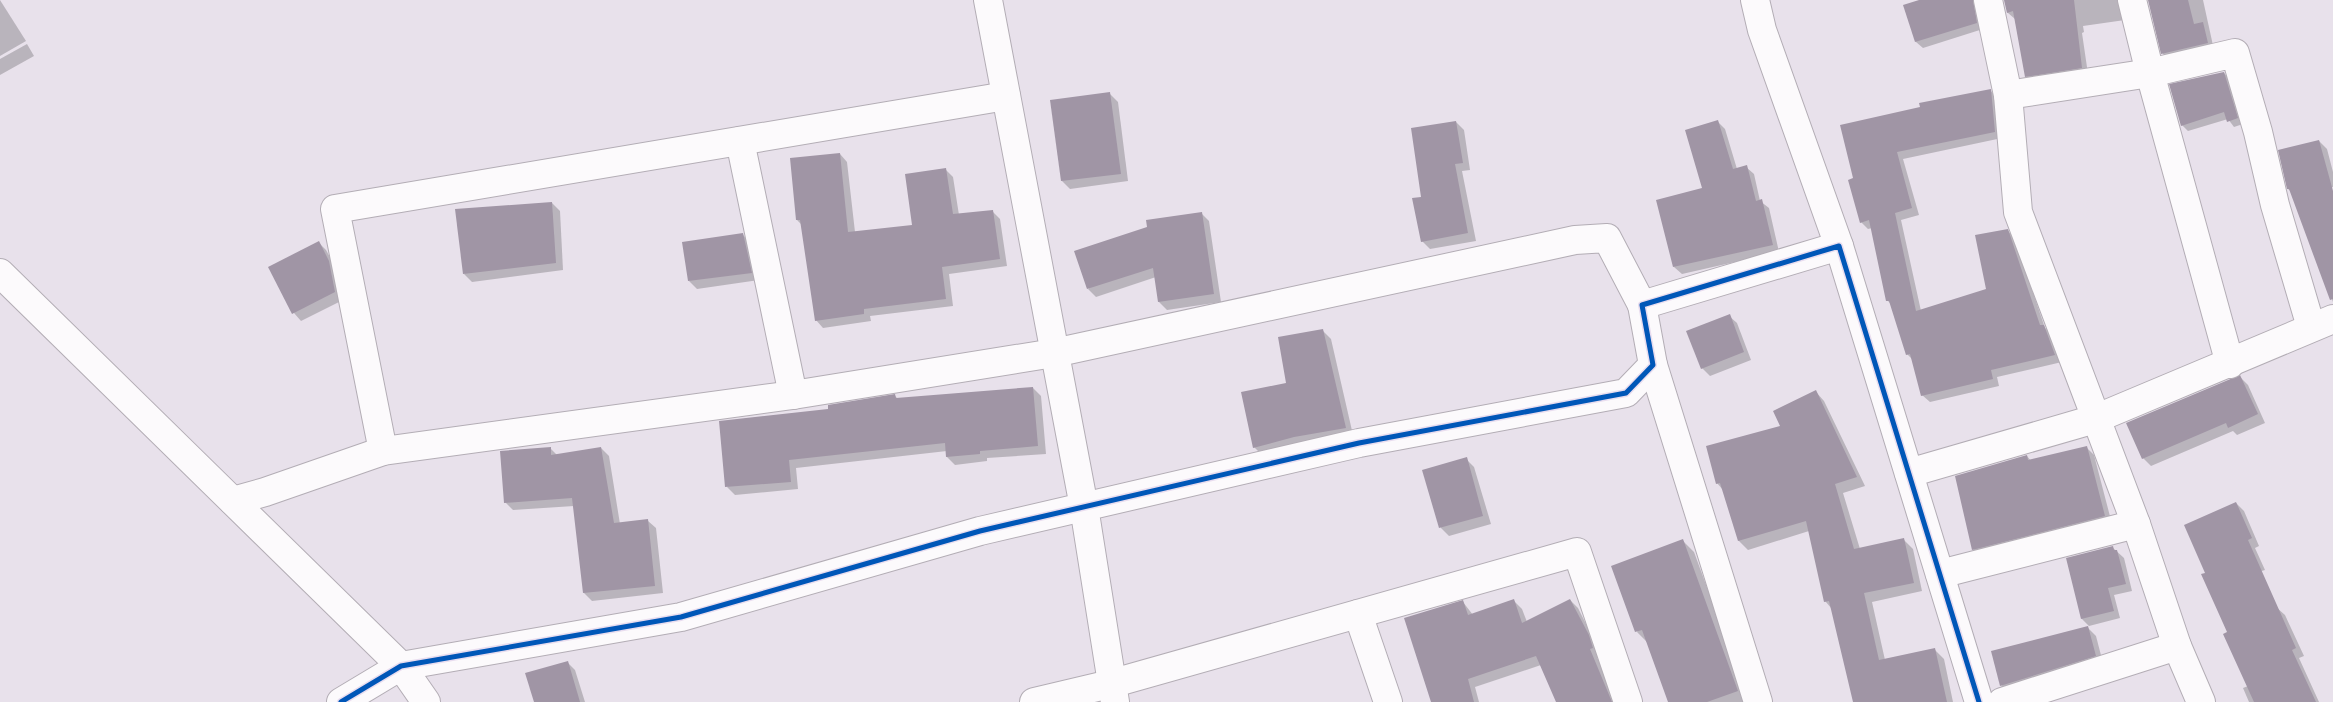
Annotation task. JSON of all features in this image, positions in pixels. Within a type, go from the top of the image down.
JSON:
[{"type":"street","points":[[988,0],[1084,507],[1113,693]]},
{"type":"street","points":[[1755,0],[1762,30],[1839,246],[1979,702]]},
{"type":"street","points":[[1988,0],[2008,95],[2018,212],[2136,524],[2176,646],[2201,702]]},
{"type":"street","points":[[2132,0],[2150,73],[2230,364]]},
{"type":"street","points":[[1909,473],[2095,419],[2230,364],[2322,323],[2274,205],[2258,132],[2234,53],[2150,73],[2008,95]]},
{"type":"street","points":[[383,451],[335,208],[1006,96]]},
{"type":"street","points":[[740,141],[793,396]]},
{"type":"street","points":[[233,501],[265,492],[383,451],[793,396],[1054,354],[1575,240],[1607,238],[1642,306],[1653,365],[1758,702]]},
{"type":"street","points":[[1642,306],[1839,246]]},
{"type":"street","points":[[0,273],[401,666],[426,702]]},
{"type":"street","points":[[341,702],[401,666],[681,617],[980,531],[1360,443],[1626,393],[1653,365]]},
{"type":"street","points":[[1940,574],[2136,524]]},
{"type":"street","points":[[1034,702],[1113,693],[1358,614],[1577,552],[1628,702]]},
{"type":"street","points":[[1358,614],[1388,702]]},
{"type":"street","points":[[2002,702],[2176,646]]},
{"type":"building","points":[[1919,0],[1973,0],[1977,23],[1915,42],[1903,5]]},
{"type":"building","points":[[2004,0],[2074,0],[2082,68],[2025,77],[2013,11],[2007,13]]},
{"type":"building","points":[[2148,0],[2188,0],[2194,24],[2203,22],[2208,43],[2161,54]]},
{"type":"building","points":[[2224,72],[2238,118],[2227,122],[2224,112],[2181,126],[2169,84]]},
{"type":"building","points":[[1991,89],[1995,132],[1897,152],[1912,208],[1895,213],[1916,311],[1986,289],[1975,235],[2008,229],[2040,325],[2044,325],[2055,355],[1991,370],[1993,379],[1921,396],[1910,354],[1906,355],[1889,301],[1886,301],[1869,220],[1860,223],[1848,180],[1853,178],[1840,125],[1920,107],[1919,103]]},
{"type":"building","points":[[1110,92],[1121,174],[1061,181],[1050,100]]},
{"type":"building","points":[[1718,120],[1733,169],[1747,165],[1756,201],[1762,199],[1773,245],[1673,267],[1656,200],[1702,188],[1685,130]]},
{"type":"building","points":[[1456,121],[1463,163],[1455,164],[1468,233],[1421,242],[1412,198],[1421,197],[1411,128]]},
{"type":"building","points":[[2319,140],[2333,191],[2333,299],[2330,300],[2289,189],[2287,189],[2278,150]]},
{"type":"building","points":[[840,153],[848,232],[912,225],[905,174],[946,168],[953,214],[993,210],[1000,259],[942,267],[946,299],[864,309],[864,314],[815,321],[800,220],[796,220],[790,158]]},
{"type":"building","points":[[552,202],[556,263],[463,274],[455,209]]},
{"type":"building","points":[[1202,212],[1214,294],[1158,302],[1153,268],[1087,289],[1074,251],[1147,227],[1146,220]]},
{"type":"building","points":[[743,233],[752,273],[688,281],[682,242]]},
{"type":"building","points":[[319,241],[329,261],[335,292],[292,314],[268,267]]},
{"type":"building","points":[[1730,314],[1744,352],[1701,369],[1686,331]]},
{"type":"building","points":[[1323,329],[1346,428],[1294,437],[1253,448],[1241,392],[1286,383],[1278,337]]},
{"type":"building","points":[[2240,375],[2258,414],[2228,428],[2226,423],[2142,459],[2126,423]]},
{"type":"building","points":[[1033,387],[1038,446],[980,451],[980,454],[946,457],[945,443],[789,460],[791,482],[725,487],[719,421],[828,409],[828,405],[895,394],[896,398]]},
{"type":"building","points":[[1816,390],[1857,477],[1835,484],[1854,549],[1904,538],[1914,583],[1864,593],[1879,660],[1935,648],[1947,702],[1853,702],[1829,601],[1824,602],[1806,521],[1738,541],[1720,483],[1716,484],[1706,446],[1780,426],[1773,411]]},
{"type":"building","points":[[2087,446],[2105,516],[1972,550],[1955,476],[2027,455],[2028,460]]},
{"type":"building","points":[[551,447],[551,455],[601,447],[614,523],[648,519],[655,586],[583,593],[572,498],[504,503],[500,451]]},
{"type":"building","points":[[1467,457],[1483,516],[1439,528],[1422,470]]},
{"type":"building","points":[[2236,502],[2252,538],[2248,540],[2296,648],[2292,650],[2316,702],[2254,702],[2223,634],[2227,632],[2201,574],[2205,573],[2184,525]]},
{"type":"building","points":[[1683,539],[1738,691],[1707,702],[1668,702],[1642,630],[1635,632],[1611,566]]},
{"type":"building","points":[[2113,546],[2114,550],[2117,550],[2126,584],[2108,588],[2114,611],[2081,619],[2066,558]]},
{"type":"building","points":[[1514,599],[1522,623],[1570,599],[1589,635],[1593,648],[1590,649],[1612,702],[1556,702],[1536,656],[1468,679],[1474,702],[1431,702],[1404,618],[1463,600],[1468,615]]},
{"type":"building","points":[[2088,626],[2096,656],[2000,686],[1991,651]]},
{"type":"building","points":[[568,661],[580,702],[534,702],[525,673]]},
{"type":"cycle path","points":[[341,702],[401,666],[681,617],[980,531],[1359,443],[1626,393],[1653,365],[1642,305],[1839,246],[1979,702]]}]
